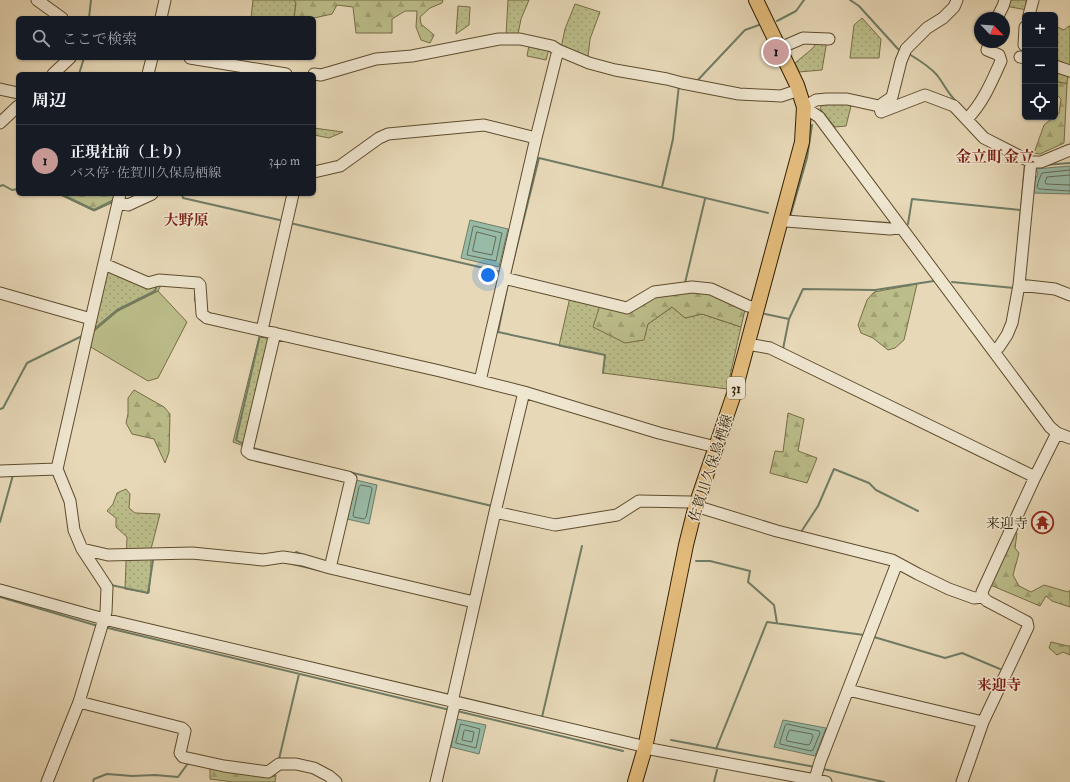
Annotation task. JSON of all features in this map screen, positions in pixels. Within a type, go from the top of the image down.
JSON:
[{"type":"main road","name":"佐賀川久保鳥栖線","points":[[635,782],[645,748],[686,545],[696,504],[734,394],[802,142],[804,107],[799,90],[756,0]]},
{"type":"street","points":[[37,0],[59,16]]},
{"type":"street","points":[[161,16],[165,0]]},
{"type":"street","points":[[957,0],[954,7],[943,18],[926,28],[904,52],[892,97],[879,106],[847,99],[827,99],[816,100],[804,107],[819,117],[1050,427],[1058,433],[1070,438]]},
{"type":"street","points":[[1000,12],[1005,0]]},
{"type":"street","points":[[1030,12],[1033,0]]},
{"type":"street","points":[[780,48],[803,38],[829,39]]},
{"type":"street","points":[[316,74],[321,75],[376,59],[412,56],[499,39],[520,39],[546,44],[589,63],[614,70],[739,94],[781,96],[799,90]]},
{"type":"street","points":[[970,116],[990,86],[1001,61],[999,55],[988,50],[988,48]]},
{"type":"street","points":[[480,381],[508,279],[536,138],[558,50]]},
{"type":"street","points":[[55,72],[68,60]]},
{"type":"street","points":[[148,72],[152,60]]},
{"type":"street","points":[[202,60],[274,72]]},
{"type":"street","points":[[1058,67],[1070,71]]},
{"type":"street","points":[[0,89],[16,93]]},
{"type":"street","points":[[879,106],[881,112],[925,95],[954,106],[970,116],[984,138],[1031,162],[1040,162],[1070,150]]},
{"type":"street","points":[[0,123],[16,108]]},
{"type":"street","points":[[316,172],[340,166],[379,138],[388,134],[484,125],[536,138]]},
{"type":"street","points":[[994,351],[999,347],[1007,335],[1012,323],[1019,284],[1031,162]]},
{"type":"street","points":[[47,782],[79,702],[103,625],[106,612],[107,586],[82,549],[74,530],[70,501],[57,469],[119,198],[128,205],[148,196]]},
{"type":"street","points":[[262,330],[293,196]]},
{"type":"street","points":[[781,220],[890,229],[901,227]]},
{"type":"street","points":[[104,264],[148,283],[159,280],[198,283],[200,285],[202,314],[207,318],[440,371],[524,392],[659,433],[716,447]]},
{"type":"street","points":[[508,279],[627,308],[654,292],[692,287],[711,289],[748,306],[757,308]]},
{"type":"street","points":[[1019,284],[1055,289],[1070,295]]},
{"type":"street","points":[[0,293],[91,319]]},
{"type":"street","points":[[275,333],[247,451],[251,454],[348,476],[351,479],[330,568]]},
{"type":"street","points":[[748,344],[770,348],[1035,477]]},
{"type":"street","points":[[436,782],[452,715],[453,702],[474,602],[524,392]]},
{"type":"street","points":[[962,782],[983,722],[1028,628],[1027,622],[987,601],[983,597],[982,592],[1035,477],[1058,433]]},
{"type":"street","points":[[0,471],[57,469]]},
{"type":"street","points":[[495,512],[555,525],[617,515],[639,501],[690,502],[702,508],[777,531],[892,560],[949,589],[974,598],[983,597]]},
{"type":"street","points":[[82,549],[108,555],[192,553],[263,560],[284,557],[303,560],[330,568],[474,602]]},
{"type":"street","points":[[816,774],[898,563]]},
{"type":"street","points":[[0,590],[103,625],[453,702],[638,745],[645,748],[816,774],[826,782]]},
{"type":"street","points":[[848,690],[983,722]]},
{"type":"street","points":[[79,702],[182,728],[185,731],[180,753],[183,757],[224,766],[268,772],[280,764],[296,764],[314,768],[336,782]]},
{"type":"green space","points":[[253,0],[294,0],[296,3],[294,16],[251,16]]},
{"type":"green space","points":[[294,0],[443,0],[442,3],[430,8],[420,17],[421,24],[434,35],[430,43],[421,40],[416,27],[417,11],[405,11],[392,19],[392,33],[356,33],[353,7],[337,5],[332,14],[316,18],[316,16],[294,16],[296,3]]},
{"type":"green space","points":[[508,0],[529,0],[521,19],[518,34],[506,35]]},
{"type":"green space","points":[[1007,0],[1031,0],[1027,10],[1005,6]]},
{"type":"green space","points":[[575,4],[600,12],[590,39],[588,57],[561,48],[565,29]]},
{"type":"green space","points":[[458,6],[470,7],[469,25],[456,34]]},
{"type":"green space","points":[[862,18],[881,39],[879,58],[850,58],[854,25]]},
{"type":"green space","points":[[1070,26],[1070,73],[1068,73],[1067,84],[1058,82],[1058,27],[1064,30]]},
{"type":"green space","points":[[819,40],[827,40],[822,70],[799,72],[795,63],[812,49]]},
{"type":"green space","points":[[529,45],[549,49],[546,60],[527,56]]},
{"type":"green space","points":[[1058,82],[1067,84],[1064,143],[1040,154],[1034,153],[1044,125],[1050,120],[1058,120],[1061,99],[1058,96]]},
{"type":"green space","points":[[823,102],[852,102],[846,126],[835,127],[820,109]]},
{"type":"green space","points":[[316,128],[343,132],[329,138],[316,135]]},
{"type":"green space","points":[[62,196],[117,196],[116,201],[94,211]]},
{"type":"green space","points":[[106,269],[161,285],[158,291],[118,311],[92,333]]},
{"type":"green space","points":[[917,284],[904,340],[895,348],[888,350],[873,338],[861,333],[858,325],[867,300],[874,292]]},
{"type":"green space","points":[[691,290],[710,292],[745,310],[741,327],[702,314],[685,318],[672,307],[648,324],[644,340],[625,343],[593,327],[600,305],[629,311],[654,294]]},
{"type":"green space","points":[[158,291],[187,322],[158,378],[148,381],[89,346],[92,333],[118,311]]},
{"type":"green space","points":[[570,297],[600,305],[648,324],[672,307],[685,318],[702,314],[741,327],[727,389],[603,373],[605,355],[559,346]]},
{"type":"green space","points":[[259,337],[271,339],[246,447],[233,442]]},
{"type":"green space","points":[[134,390],[164,407],[170,414],[169,452],[165,463],[154,439],[132,434],[126,423],[128,414],[128,398]]},
{"type":"green space","points":[[788,413],[804,419],[798,451],[817,458],[807,483],[770,473],[775,451],[783,452]]},
{"type":"green space","points":[[126,489],[130,494],[129,508],[135,513],[160,514],[151,549],[149,593],[125,589],[127,537],[116,527],[116,518],[107,511],[113,504],[117,493]]},
{"type":"green space","points":[[1013,530],[1017,533],[1015,548],[1019,553],[1013,575],[1019,586],[1031,592],[1044,585],[1068,592],[1070,590],[1070,607],[1052,601],[1046,596],[1040,606],[988,584]]},
{"type":"green space","points":[[1051,642],[1070,646],[1070,655],[1063,652],[1057,655],[1049,648]]},
{"type":"green space","points":[[210,766],[276,775],[275,782],[233,782],[210,779]]},
{"type":"water","points":[[1070,166],[1070,194],[1033,193],[1034,177],[1037,177],[1038,172],[1035,171],[1035,169]]},
{"type":"water","points":[[470,220],[508,229],[499,267],[461,258]]},
{"type":"water","points":[[356,480],[377,485],[369,524],[347,519]]},
{"type":"water","points":[[457,719],[486,725],[479,754],[451,747]]},
{"type":"water","points":[[783,720],[826,728],[815,756],[774,747]]},
{"type":"waterway","points":[[89,16],[91,0]]},
{"type":"waterway","points":[[777,21],[796,11],[804,0]]},
{"type":"waterway","points":[[850,0],[859,6],[901,51]]},
{"type":"waterway","points":[[696,82],[745,30],[759,25]]},
{"type":"waterway","points":[[909,54],[924,63],[934,72],[956,101]]},
{"type":"waterway","points":[[80,72],[83,60]]},
{"type":"waterway","points":[[662,187],[673,139],[679,85]]},
{"type":"waterway","points":[[791,217],[807,158],[812,125]]},
{"type":"waterway","points":[[510,274],[539,158],[768,213]]},
{"type":"waterway","points":[[1018,242],[1025,163]]},
{"type":"waterway","points":[[1045,165],[1070,163]]},
{"type":"waterway","points":[[0,186],[3,185],[12,190],[16,189]]},
{"type":"waterway","points":[[65,196],[94,210],[114,200]]},
{"type":"waterway","points":[[182,196],[183,198],[284,221]]},
{"type":"waterway","points":[[685,283],[705,199]]},
{"type":"waterway","points":[[908,224],[912,199],[1020,210]]},
{"type":"waterway","points":[[856,221],[890,223]]},
{"type":"waterway","points":[[290,223],[501,272]]},
{"type":"waterway","points":[[789,319],[803,289],[875,290],[934,281]]},
{"type":"waterway","points":[[952,282],[1014,288]]},
{"type":"waterway","points":[[508,283],[498,332],[605,355],[603,373]]},
{"type":"waterway","points":[[92,331],[117,310],[155,291],[157,285]]},
{"type":"waterway","points":[[195,294],[196,303]]},
{"type":"waterway","points":[[765,314],[789,319],[783,349],[785,350]]},
{"type":"waterway","points":[[245,445],[236,440],[260,335]]},
{"type":"waterway","points":[[0,409],[3,408],[27,363],[82,336]]},
{"type":"waterway","points":[[253,448],[306,462]]},
{"type":"waterway","points":[[801,532],[818,506],[834,469],[869,483],[876,490],[918,511]]},
{"type":"waterway","points":[[349,472],[492,506]]},
{"type":"waterway","points":[[0,522],[13,475]]},
{"type":"waterway","points":[[542,717],[582,546]]},
{"type":"waterway","points":[[296,552],[304,555]]},
{"type":"waterway","points":[[110,584],[148,593],[153,560]]},
{"type":"waterway","points":[[696,561],[710,561],[750,571],[748,582],[774,605],[777,623]]},
{"type":"waterway","points":[[288,563],[322,571]]},
{"type":"waterway","points":[[0,597],[98,626]]},
{"type":"waterway","points":[[716,749],[767,622],[864,635]]},
{"type":"waterway","points":[[104,627],[450,710]]},
{"type":"waterway","points":[[874,637],[945,658],[962,653],[1000,669]]},
{"type":"waterway","points":[[279,759],[299,674]]},
{"type":"waterway","points":[[457,711],[623,751]]},
{"type":"waterway","points":[[671,740],[815,767]]},
{"type":"waterway","points":[[93,782],[94,779],[107,774],[178,777],[189,762]]},
{"type":"waterway","points":[[823,769],[884,782]]},
{"type":"waterway","points":[[714,782],[717,770]]},
{"type":"waterway","points":[[270,776],[274,776],[276,772]]},
{"type":"place","name":"正現社前（上り）","points":[[776,52]]},
{"type":"place","name":"来迎寺","points":[[1043,523]]},
{"type":"district","name":"金立町金立","points":[[995,156]]},
{"type":"district","name":"大野原","points":[[186,220]]},
{"type":"district","name":"来迎寺","points":[[999,685]]}]
